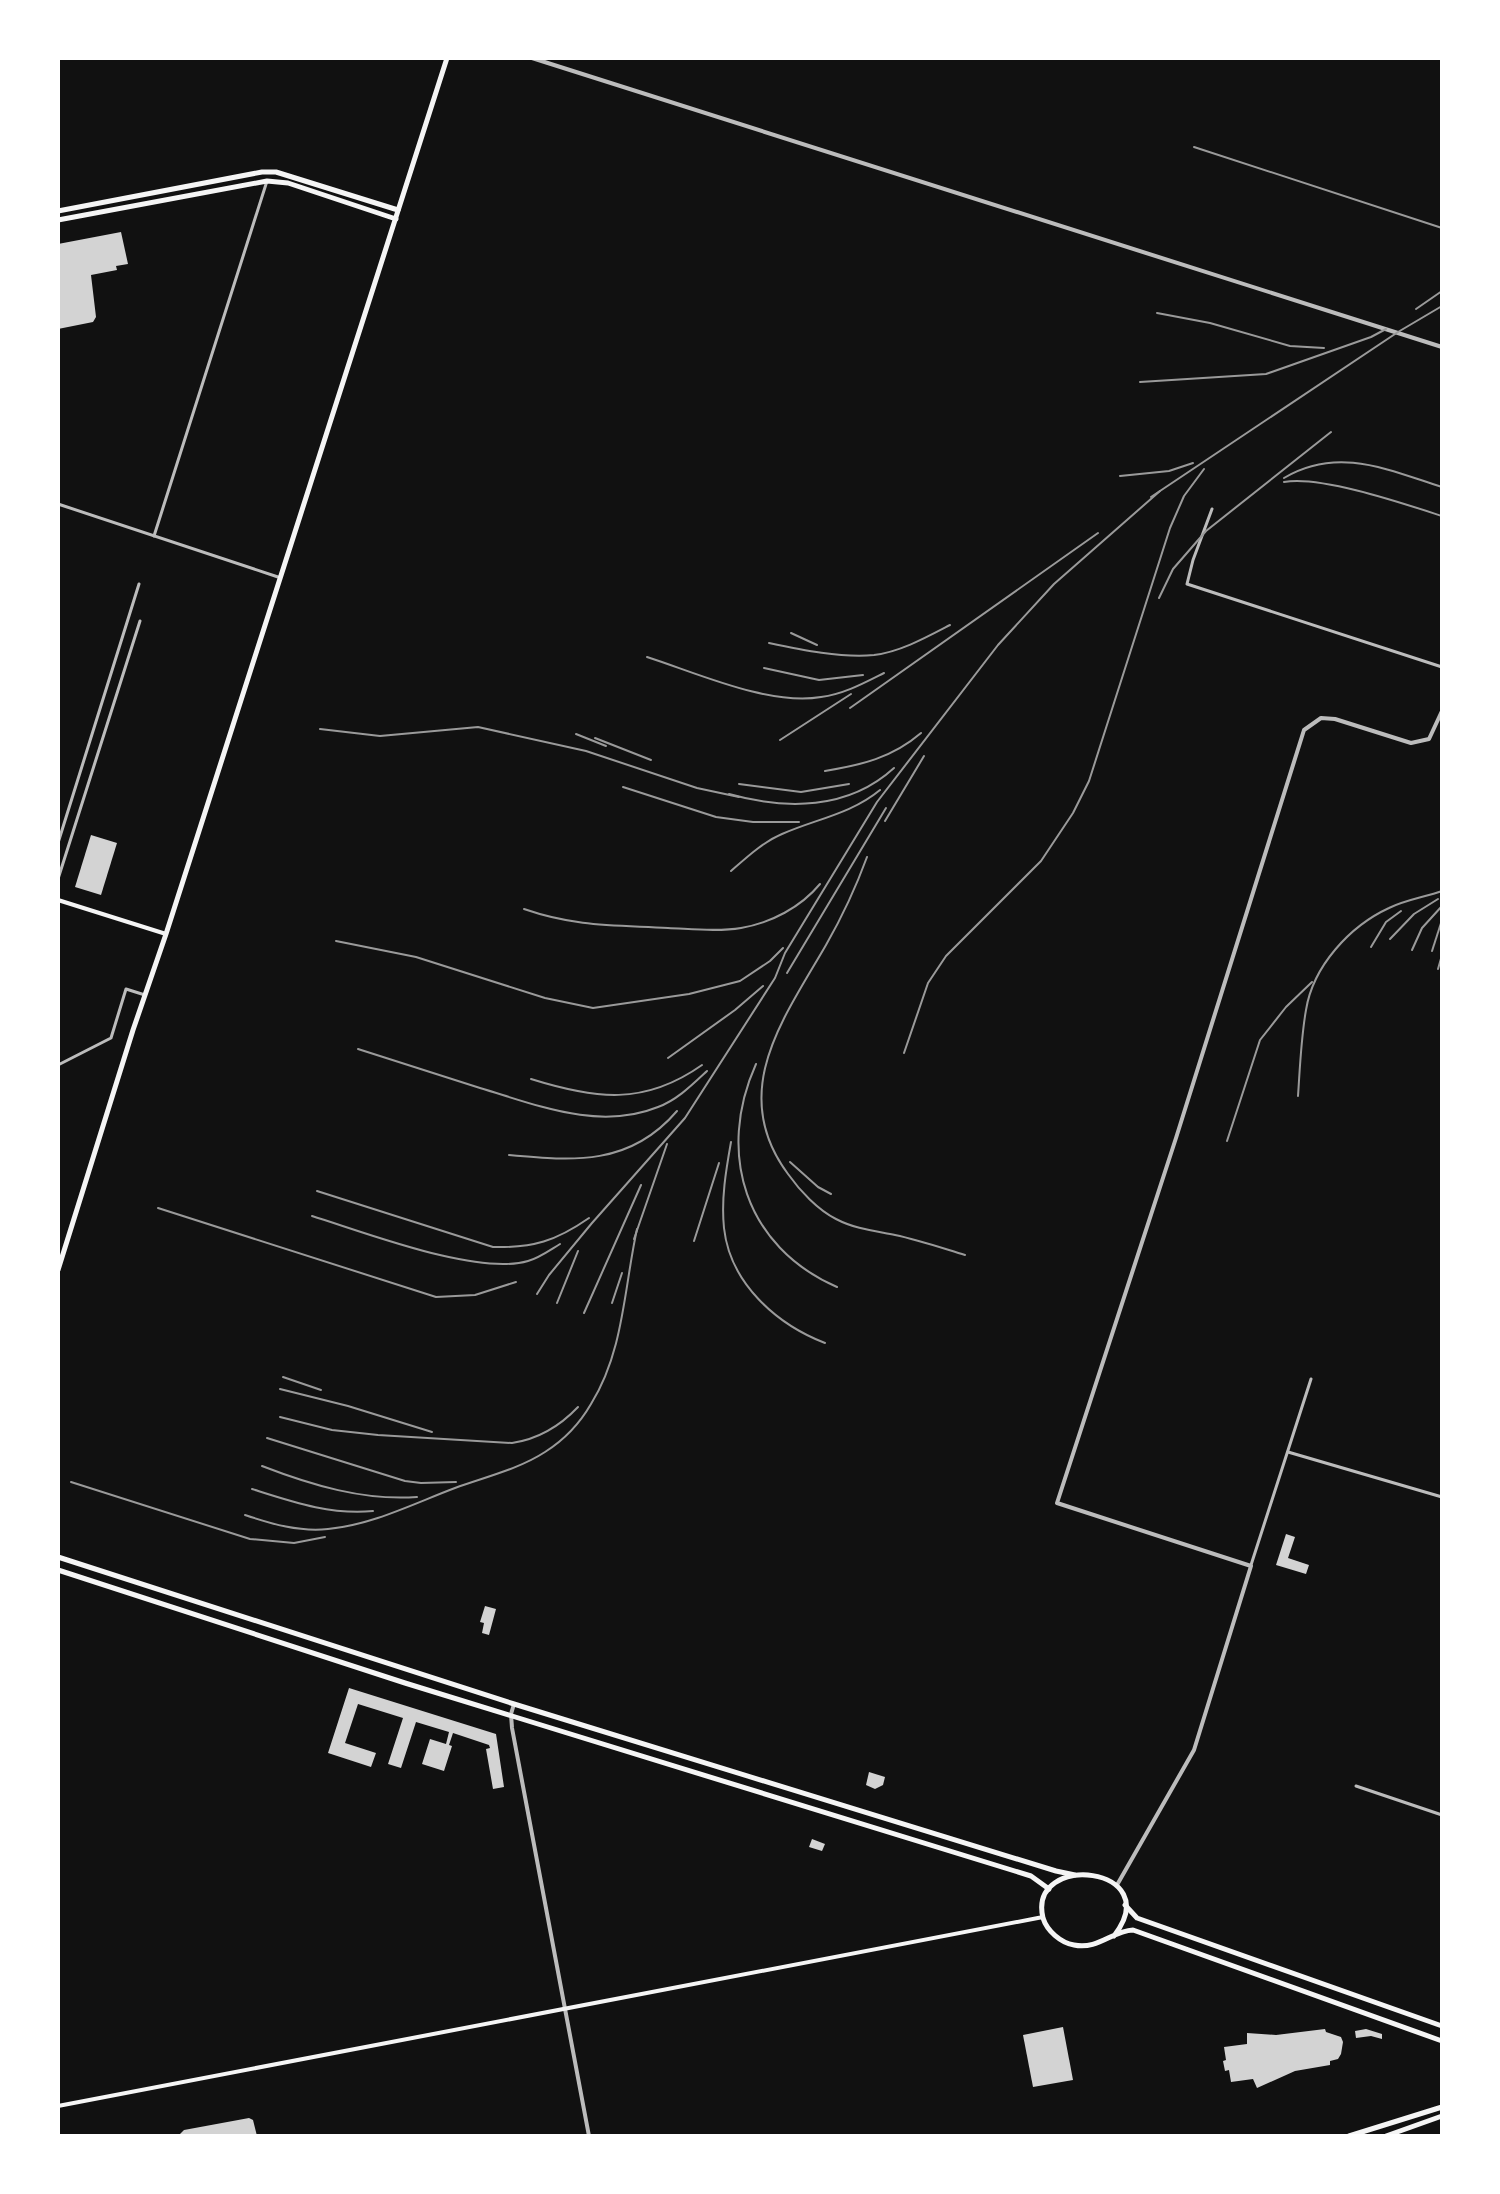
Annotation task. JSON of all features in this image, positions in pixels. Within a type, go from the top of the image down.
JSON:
[{"type":"main road","points":[[58,1270],[447,58]]},
{"type":"main road","points":[[58,211],[262,172],[276,172],[398,210]]},
{"type":"main road","points":[[58,220],[267,181],[288,183],[396,219]]},
{"type":"main road","points":[[138,196],[139,205]]},
{"type":"main road","points":[[370,210],[376,207],[374,202]]},
{"type":"main road","points":[[58,900],[166,934]]},
{"type":"main road","points":[[58,1557],[514,1704],[1056,1871],[1075,1875],[1096,1874],[1117,1885],[1125,1905],[1137,1918],[1442,2026]]},
{"type":"main road","points":[[58,1570],[405,1683],[1031,1876],[1049,1889]]},
{"type":"main road","points":[[128,1593],[132,1580]]},
{"type":"main road","points":[[225,1624],[229,1612]]},
{"type":"main road","points":[[642,1754],[646,1743]]},
{"type":"main road","points":[[850,1819],[854,1808]]},
{"type":"main road","points":[[1075,1875],[1054,1883],[1044,1903],[1043,1917],[1058,1939],[1073,1945],[1090,1946],[1125,1930],[1133,1930],[1442,2041]]},
{"type":"main road","points":[[1114,1936],[1121,1927],[1125,1905]]},
{"type":"main road","points":[[58,2106],[1043,1917]]},
{"type":"main road","points":[[1355,2135],[1442,2107]]},
{"type":"main road","points":[[1386,2136],[1442,2116]]},
{"type":"street","points":[[532,58],[1442,347]]},
{"type":"street","points":[[154,536],[267,181]]},
{"type":"street","points":[[58,504],[281,578]]},
{"type":"street","points":[[1212,509],[1187,584],[1442,667]]},
{"type":"street","points":[[58,843],[139,584]]},
{"type":"street","points":[[58,879],[140,621]]},
{"type":"street","points":[[1251,1566],[1057,1503],[1304,730],[1321,718],[1335,719],[1411,743],[1420,743],[1429,739],[1442,711]]},
{"type":"street","points":[[58,1065],[111,1038],[126,989],[145,995]]},
{"type":"street","points":[[1117,1885],[1194,1750],[1311,1379]]},
{"type":"street","points":[[1288,1452],[1442,1497]]},
{"type":"street","points":[[514,1704],[511,1714],[589,2136]]},
{"type":"street","points":[[1356,1786],[1442,1815]]},
{"type":"building","points":[[121,232],[128,264],[116,266],[117,270],[91,275],[96,317],[93,322],[58,329],[58,244]]},
{"type":"building","points":[[91,835],[117,843],[101,895],[75,887]]},
{"type":"building","points":[[1286,1534],[1295,1537],[1288,1558],[1309,1565],[1306,1574],[1276,1565]]},
{"type":"building","points":[[485,1606],[496,1609],[489,1635],[482,1633],[484,1623],[480,1622]]},
{"type":"building","points":[[349,1688],[496,1734],[504,1787],[493,1789],[486,1749],[490,1748],[489,1745],[453,1733],[444,1771],[422,1764],[430,1739],[446,1744],[449,1732],[416,1722],[401,1768],[388,1764],[403,1718],[358,1704],[345,1743],[376,1753],[371,1767],[328,1753]]},
{"type":"building","points":[[869,1772],[885,1777],[883,1785],[875,1789],[866,1785]]},
{"type":"building","points":[[812,1839],[825,1844],[822,1851],[809,1847]]},
{"type":"building","points":[[1063,2027],[1073,2080],[1033,2087],[1023,2035]]},
{"type":"building","points":[[1325,2029],[1341,2037],[1343,2042],[1341,2054],[1338,2059],[1330,2061],[1330,2065],[1295,2071],[1257,2088],[1253,2079],[1231,2082],[1229,2070],[1225,2071],[1224,2047],[1247,2044],[1247,2033],[1276,2035]]},
{"type":"building","points":[[1366,2029],[1382,2034],[1382,2039],[1371,2036],[1356,2038],[1355,2031]]},
{"type":"building","points":[[249,2118],[253,2120],[257,2136],[178,2136],[184,2130]]},
{"type":"railway","points":[[1194,147],[1442,228]]},
{"type":"railway","points":[[1416,309],[1442,291]]},
{"type":"railway","points":[[1151,497],[1398,332],[1442,306]]},
{"type":"railway","points":[[1157,313],[1210,323],[1290,346],[1324,348]]},
{"type":"railway","points":[[1140,382],[1266,374],[1386,329]]},
{"type":"railway","points":[[1159,598],[1173,569],[1206,531],[1331,432]]},
{"type":"railway","points":[[1284,478],[1304,469],[1343,462],[1383,468],[1442,487]]},
{"type":"railway","points":[[1120,476],[1169,471],[1193,463]]},
{"type":"railway","points":[[904,1053],[928,983],[946,956],[1041,861],[1073,813],[1089,781],[1170,528],[1184,496],[1204,469]]},
{"type":"railway","points":[[1284,482],[1300,481],[1340,487],[1442,516]]},
{"type":"railway","points":[[537,1294],[592,1223],[685,1118],[775,978],[785,953],[877,802],[998,645],[1054,584],[1160,491]]},
{"type":"railway","points":[[850,708],[1098,533]]},
{"type":"railway","points":[[769,643],[808,651],[874,655],[903,647],[950,625]]},
{"type":"railway","points":[[791,633],[817,645]]},
{"type":"railway","points":[[647,657],[756,693],[801,699],[854,688],[884,673]]},
{"type":"railway","points":[[764,668],[819,680],[863,675]]},
{"type":"railway","points":[[780,740],[851,694]]},
{"type":"railway","points":[[320,729],[380,736],[478,727],[586,751],[697,788],[739,797]]},
{"type":"railway","points":[[825,771],[876,759],[899,749],[921,733]]},
{"type":"railway","points":[[576,734],[606,746]]},
{"type":"railway","points":[[595,738],[651,760]]},
{"type":"railway","points":[[885,821],[924,756]]},
{"type":"railway","points":[[729,794],[772,803],[816,803],[857,792],[894,768]]},
{"type":"railway","points":[[739,784],[801,792],[849,784]]},
{"type":"railway","points":[[623,787],[716,817],[753,822],[799,822]]},
{"type":"railway","points":[[731,871],[775,837],[845,811],[880,790]]},
{"type":"railway","points":[[787,973],[886,808]]},
{"type":"railway","points":[[867,857],[838,924],[779,1028],[768,1056],[762,1085],[762,1114],[770,1144],[788,1174],[823,1211],[850,1225],[965,1255]]},
{"type":"railway","points":[[524,909],[595,924],[732,929],[752,926],[785,913],[820,884]]},
{"type":"railway","points":[[1298,1096],[1306,1010],[1316,978],[1325,963],[1347,937],[1375,916],[1402,903],[1442,891]]},
{"type":"railway","points":[[1390,939],[1414,914],[1438,899]]},
{"type":"railway","points":[[1412,950],[1422,928],[1442,906]]},
{"type":"railway","points":[[1371,947],[1386,922],[1401,911]]},
{"type":"railway","points":[[1432,951],[1442,920]]},
{"type":"railway","points":[[336,941],[416,957],[545,998],[593,1008],[689,994],[740,981],[783,948]]},
{"type":"railway","points":[[1438,969],[1442,955]]},
{"type":"railway","points":[[1227,1141],[1260,1040],[1286,1007],[1312,982]]},
{"type":"railway","points":[[668,1058],[763,986]]},
{"type":"railway","points":[[358,1049],[524,1102],[591,1116],[636,1114],[658,1107],[678,1096],[707,1071]]},
{"type":"railway","points":[[756,1064],[744,1097],[739,1131],[740,1163],[747,1194],[760,1222],[780,1248],[805,1270],[837,1287]]},
{"type":"railway","points":[[531,1079],[577,1091],[619,1095],[660,1087],[702,1065]]},
{"type":"railway","points":[[509,1155],[578,1158],[620,1151],[659,1129],[677,1111]]},
{"type":"railway","points":[[731,1142],[723,1217],[728,1248],[735,1266],[758,1299],[773,1313],[825,1343]]},
{"type":"railway","points":[[634,1239],[667,1144]]},
{"type":"railway","points":[[790,1162],[818,1187],[831,1194]]},
{"type":"railway","points":[[694,1241],[719,1163]]},
{"type":"railway","points":[[584,1313],[641,1185]]},
{"type":"railway","points":[[317,1191],[493,1247],[544,1242],[589,1218]]},
{"type":"railway","points":[[158,1208],[436,1297],[475,1295],[516,1282]]},
{"type":"railway","points":[[312,1216],[420,1250],[480,1263],[528,1261],[560,1244]]},
{"type":"railway","points":[[245,1515],[296,1528],[317,1530],[344,1527],[513,1468],[552,1447],[571,1431],[587,1411],[602,1384],[622,1319],[637,1229]]},
{"type":"railway","points":[[557,1303],[578,1251]]},
{"type":"railway","points":[[612,1303],[622,1273]]},
{"type":"railway","points":[[283,1377],[321,1390]]},
{"type":"railway","points":[[280,1389],[432,1432]]},
{"type":"railway","points":[[280,1417],[332,1430],[512,1443],[548,1431],[578,1407]]},
{"type":"railway","points":[[267,1438],[405,1481],[456,1482]]},
{"type":"railway","points":[[262,1466],[338,1490],[377,1497],[417,1497]]},
{"type":"railway","points":[[71,1482],[250,1539],[294,1543],[325,1537]]},
{"type":"railway","points":[[252,1489],[327,1509],[373,1511]]}]
